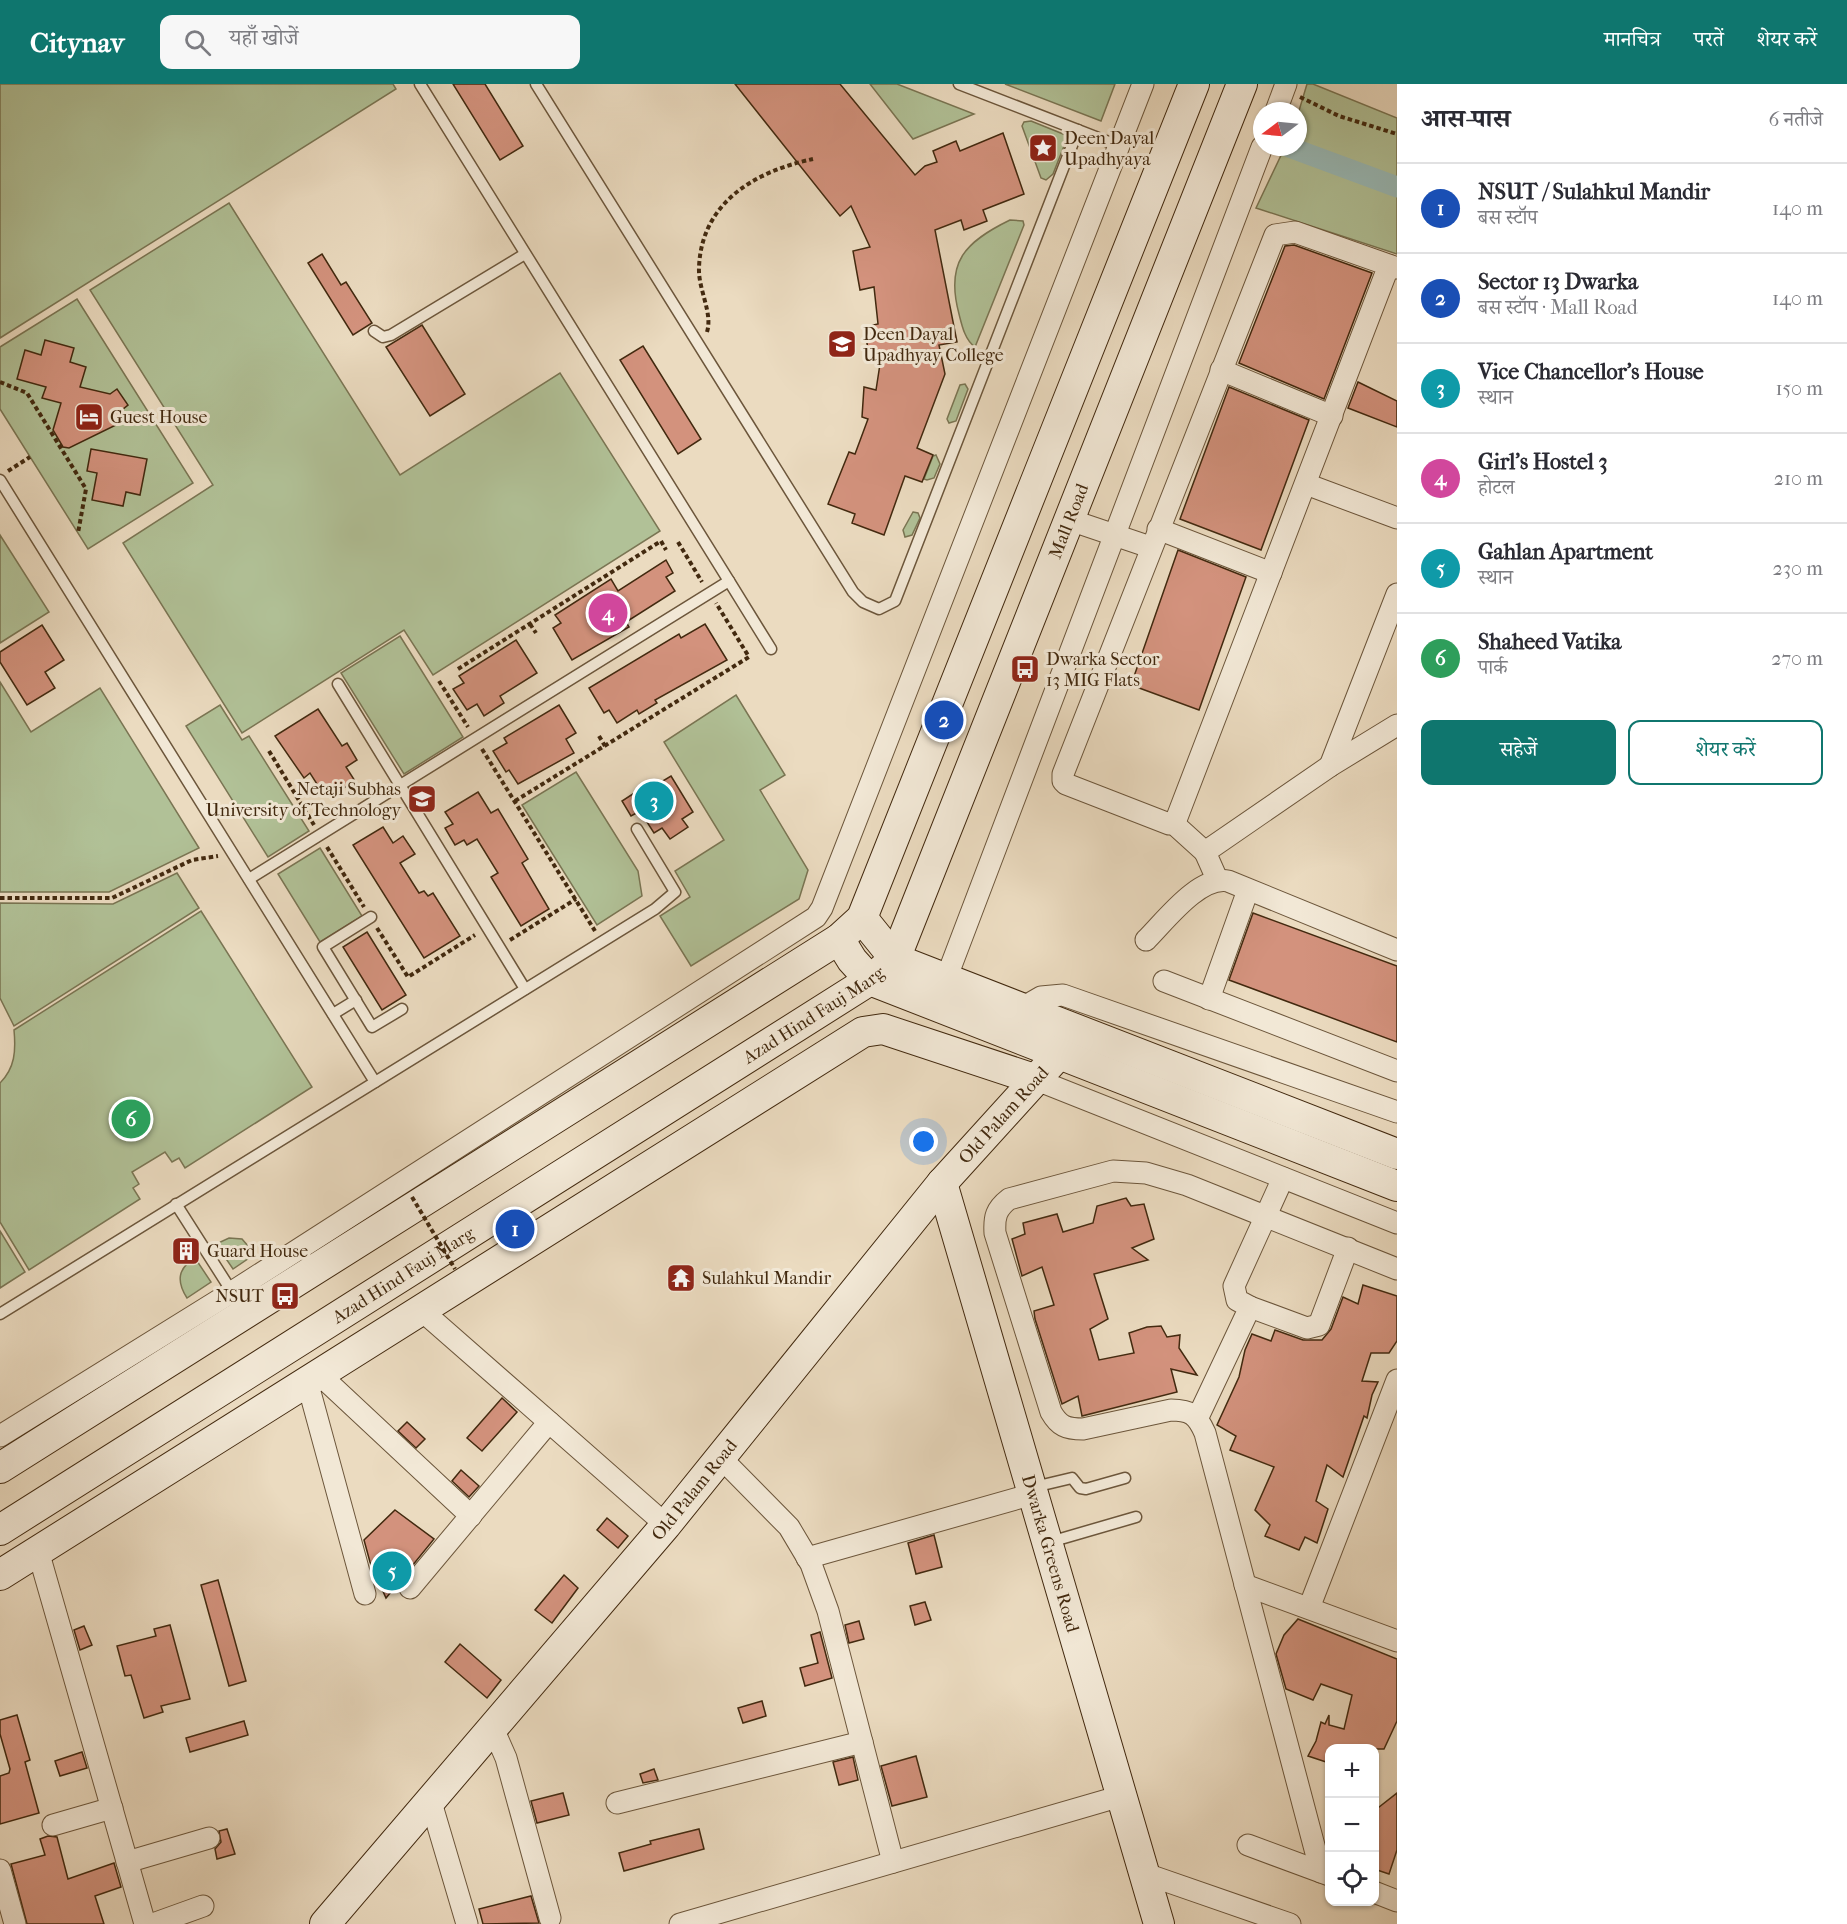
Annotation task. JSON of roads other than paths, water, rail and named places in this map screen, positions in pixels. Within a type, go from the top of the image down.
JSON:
[{"type":"street","points":[[0,1468],[239,1301],[816,917],[822,908],[1143,84]]},
{"type":"street","points":[[0,1436],[239,1301],[839,939],[862,918],[1194,84]]},
{"type":"street","name":"Mall Road","points":[[896,959],[1242,84]]},
{"type":"street","points":[[1279,102],[1285,87]]},
{"type":"street","points":[[946,979],[1113,534],[1259,156]]},
{"type":"street","points":[[1173,823],[1180,812],[1332,416],[1393,267],[1294,232],[1281,232],[1275,236],[1154,538],[1063,774],[1063,781],[1173,823],[1205,852],[1217,879],[1397,950]]},
{"type":"street","points":[[1221,370],[1332,416]]},
{"type":"street","points":[[1306,484],[1397,518]]},
{"type":"street","points":[[1070,520],[1113,534],[1154,538],[1271,573]]},
{"type":"street","points":[[1330,766],[1397,594]]},
{"type":"street","points":[[1205,852],[1330,766],[1397,725]]},
{"type":"street","points":[[1146,940],[1199,889],[1217,879]]},
{"type":"street","points":[[1209,999],[1248,890]]},
{"type":"street","points":[[862,918],[896,959],[1397,1154]]},
{"type":"street","points":[[839,939],[852,960],[870,980],[1397,1186]]},
{"type":"street","name":"Azad Hind Fauj Marg","points":[[0,1530],[870,980],[896,959]]},
{"type":"street","points":[[1164,981],[1397,1071]]},
{"type":"street","points":[[1022,1008],[1041,997],[1063,995],[1396,1108]]},
{"type":"street","points":[[0,1575],[863,1032],[883,1029],[1037,1080],[1397,1223]]},
{"type":"street","name":"Old Palam Road","points":[[325,1924],[666,1525],[942,1183],[1059,1054]]},
{"type":"street","points":[[1325,1873],[1205,1433],[1198,1417],[1185,1410],[1171,1410],[1083,1429],[1069,1429],[1058,1424],[1051,1412],[995,1233],[994,1218],[999,1207],[1009,1199],[1113,1171],[1146,1173],[1177,1182],[1267,1216],[1397,1269]]},
{"type":"street","points":[[1283,1178],[1234,1286],[1237,1300],[1307,1328],[1315,1328],[1319,1325],[1348,1248]]},
{"type":"street","name":"Dwarka Greens Road","points":[[942,1183],[1159,1924]]},
{"type":"street","points":[[1198,1417],[1250,1307]]},
{"type":"street","points":[[420,1309],[666,1525]]},
{"type":"street","points":[[313,1377],[471,1516]]},
{"type":"street","points":[[313,1377],[365,1594]]},
{"type":"street","points":[[1309,1608],[1397,1380]]},
{"type":"street","points":[[410,1588],[549,1422]]},
{"type":"street","points":[[720,1457],[789,1527],[807,1558],[828,1611],[893,1862]]},
{"type":"street","points":[[807,1558],[1032,1491]]},
{"type":"street","points":[[38,1551],[145,1924]]},
{"type":"street","points":[[1245,1585],[1397,1641]]},
{"type":"street","points":[[492,1726],[506,1758],[549,1918]]},
{"type":"street","points":[[617,1803],[862,1742]]},
{"type":"street","points":[[680,1924],[1121,1796]]},
{"type":"street","points":[[430,1799],[466,1924]]},
{"type":"street","points":[[53,1825],[112,1808]]},
{"type":"street","points":[[127,1862],[209,1838]]},
{"type":"street","points":[[1248,1845],[1325,1873]]},
{"type":"street","points":[[0,1870],[15,1924]]},
{"type":"street","points":[[1143,1873],[1290,1924]]},
{"type":"street","points":[[1379,1894],[1397,1901]]},
{"type":"street","points":[[153,1924],[203,1906]]},
{"type":"lane","points":[[420,84],[771,650]]},
{"type":"lane","points":[[536,84],[853,592],[873,608],[887,607],[895,601],[1078,130]]},
{"type":"lane","points":[[959,84],[1119,146]]},
{"type":"lane","points":[[374,331],[383,337],[392,334],[525,254]]},
{"type":"lane","points":[[0,478],[375,1082]]},
{"type":"lane","points":[[249,879],[729,581]]},
{"type":"lane","points":[[338,684],[525,989]]},
{"type":"lane","points":[[0,1314],[656,909],[675,892],[637,829]]},
{"type":"lane","points":[[371,917],[323,947],[372,1027],[402,1009]]},
{"type":"lane","points":[[333,1014],[356,1000]]},
{"type":"lane","points":[[176,1204],[239,1301]]},
{"type":"lane","points":[[1032,1491],[1072,1478],[1080,1488],[1086,1489],[1125,1478]]},
{"type":"lane","points":[[1047,1543],[1136,1517]]},
{"type":"waterway","points":[[1307,154],[1397,187]]},
{"type":"place","name":"Deen Dayal Upadhyaya","points":[[1043,148]]},
{"type":"place","name":"Deen Dayal Upadhyay College","points":[[842,344]]},
{"type":"place","name":"Guest House","points":[[89,417]]},
{"type":"place","name":"Girl's Hostel 3","points":[[608,613]]},
{"type":"place","name":"Dwarka Sector 13 MIG Flats","points":[[1025,669]]},
{"type":"place","name":"Sector 13 Dwarka","points":[[944,720]]},
{"type":"place","name":"Netaji Subhas University of Technology","points":[[422,799]]},
{"type":"place","name":"Vice Chancellor's House","points":[[654,801]]},
{"type":"place","name":"Shaheed Vatika","points":[[131,1119]]},
{"type":"place","name":"NSUT / Sulahkul Mandir","points":[[515,1229]]},
{"type":"place","name":"Guard House","points":[[186,1251]]},
{"type":"place","name":"Sulahkul Mandir","points":[[681,1278]]},
{"type":"place","name":"NSUT","points":[[285,1296]]},
{"type":"place","name":"Gahlan Apartment","points":[[392,1571]]}]
